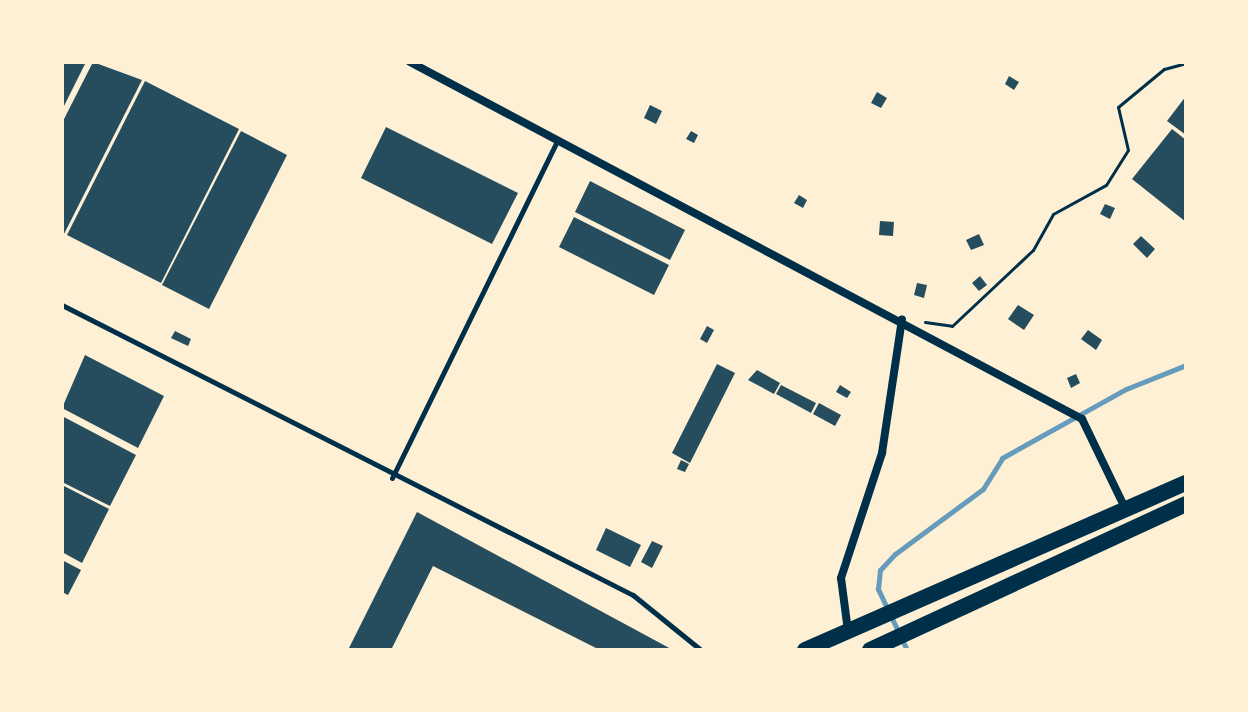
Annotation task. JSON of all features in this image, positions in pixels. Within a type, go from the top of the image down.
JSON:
[{"type":"highway","points":[[805,650],[1186,483]]},
{"type":"highway","points":[[872,649],[1186,504]]},
{"type":"street","points":[[410,62],[902,319],[1082,419],[1125,508]]},
{"type":"street","points":[[848,632],[841,578],[882,453],[902,319]]},
{"type":"lane","points":[[392,478],[558,138]]},
{"type":"lane","points":[[62,305],[392,478],[633,595],[701,650]]},
{"type":"path","points":[[902,319],[952,326],[1033,250],[1053,214],[1106,185],[1128,150],[1118,107],[1164,69],[1186,63]]},
{"type":"building","points":[[62,62],[86,62],[62,110]]},
{"type":"building","points":[[93,62],[142,80],[64,234],[62,123]]},
{"type":"building","points":[[1009,76],[1019,82],[1014,90],[1005,84]]},
{"type":"building","points":[[145,81],[239,129],[161,283],[67,235]]},
{"type":"building","points":[[877,92],[887,98],[881,108],[871,103]]},
{"type":"building","points":[[1186,96],[1186,135],[1167,121]]},
{"type":"building","points":[[650,105],[662,111],[656,124],[644,118]]},
{"type":"building","points":[[386,127],[518,193],[492,244],[361,178]]},
{"type":"building","points":[[1172,129],[1186,140],[1186,222],[1132,179]]},
{"type":"building","points":[[241,131],[287,155],[209,309],[162,285]]},
{"type":"building","points":[[691,131],[698,135],[694,143],[686,139]]},
{"type":"building","points":[[590,181],[685,230],[670,260],[575,212]]},
{"type":"building","points":[[799,195],[807,200],[803,208],[794,203]]},
{"type":"building","points":[[1105,204],[1115,208],[1110,219],[1100,214]]},
{"type":"building","points":[[574,217],[669,265],[654,295],[559,247]]},
{"type":"building","points":[[880,221],[894,222],[893,236],[879,235]]},
{"type":"building","points":[[979,234],[984,245],[971,250],[966,240]]},
{"type":"building","points":[[1141,236],[1155,249],[1147,258],[1133,244]]},
{"type":"building","points":[[980,276],[987,285],[979,291],[972,283]]},
{"type":"building","points":[[917,283],[927,285],[924,298],[914,295]]},
{"type":"building","points":[[1018,305],[1034,315],[1024,330],[1008,319]]},
{"type":"building","points":[[707,326],[714,330],[707,343],[700,339]]},
{"type":"building","points":[[1088,330],[1102,340],[1096,350],[1081,339]]},
{"type":"building","points":[[175,331],[191,339],[188,346],[171,338]]},
{"type":"building","points":[[85,355],[164,396],[138,448],[62,408]]},
{"type":"building","points":[[717,364],[735,373],[690,463],[672,453]]},
{"type":"building","points":[[757,370],[780,383],[774,394],[748,380]]},
{"type":"building","points":[[1076,374],[1080,383],[1071,388],[1067,378]]},
{"type":"building","points":[[781,385],[816,403],[811,413],[776,394]]},
{"type":"building","points":[[840,385],[851,392],[847,398],[836,392]]},
{"type":"building","points":[[819,403],[841,415],[835,426],[813,414]]},
{"type":"building","points":[[62,416],[136,455],[110,506],[62,482]]},
{"type":"building","points":[[681,460],[689,464],[685,472],[677,469]]},
{"type":"building","points":[[62,485],[109,509],[82,563],[62,552]]},
{"type":"building","points":[[417,512],[673,650],[600,650],[433,566],[391,650],[348,650]]},
{"type":"building","points":[[606,528],[641,545],[630,567],[596,550]]},
{"type":"building","points":[[652,541],[663,546],[652,568],[641,562]]},
{"type":"building","points":[[62,560],[81,570],[68,595],[62,592]]},
{"type":"waterway","points":[[907,650],[878,589],[880,570],[895,554],[983,489],[1002,458],[1126,389],[1186,365]]}]
